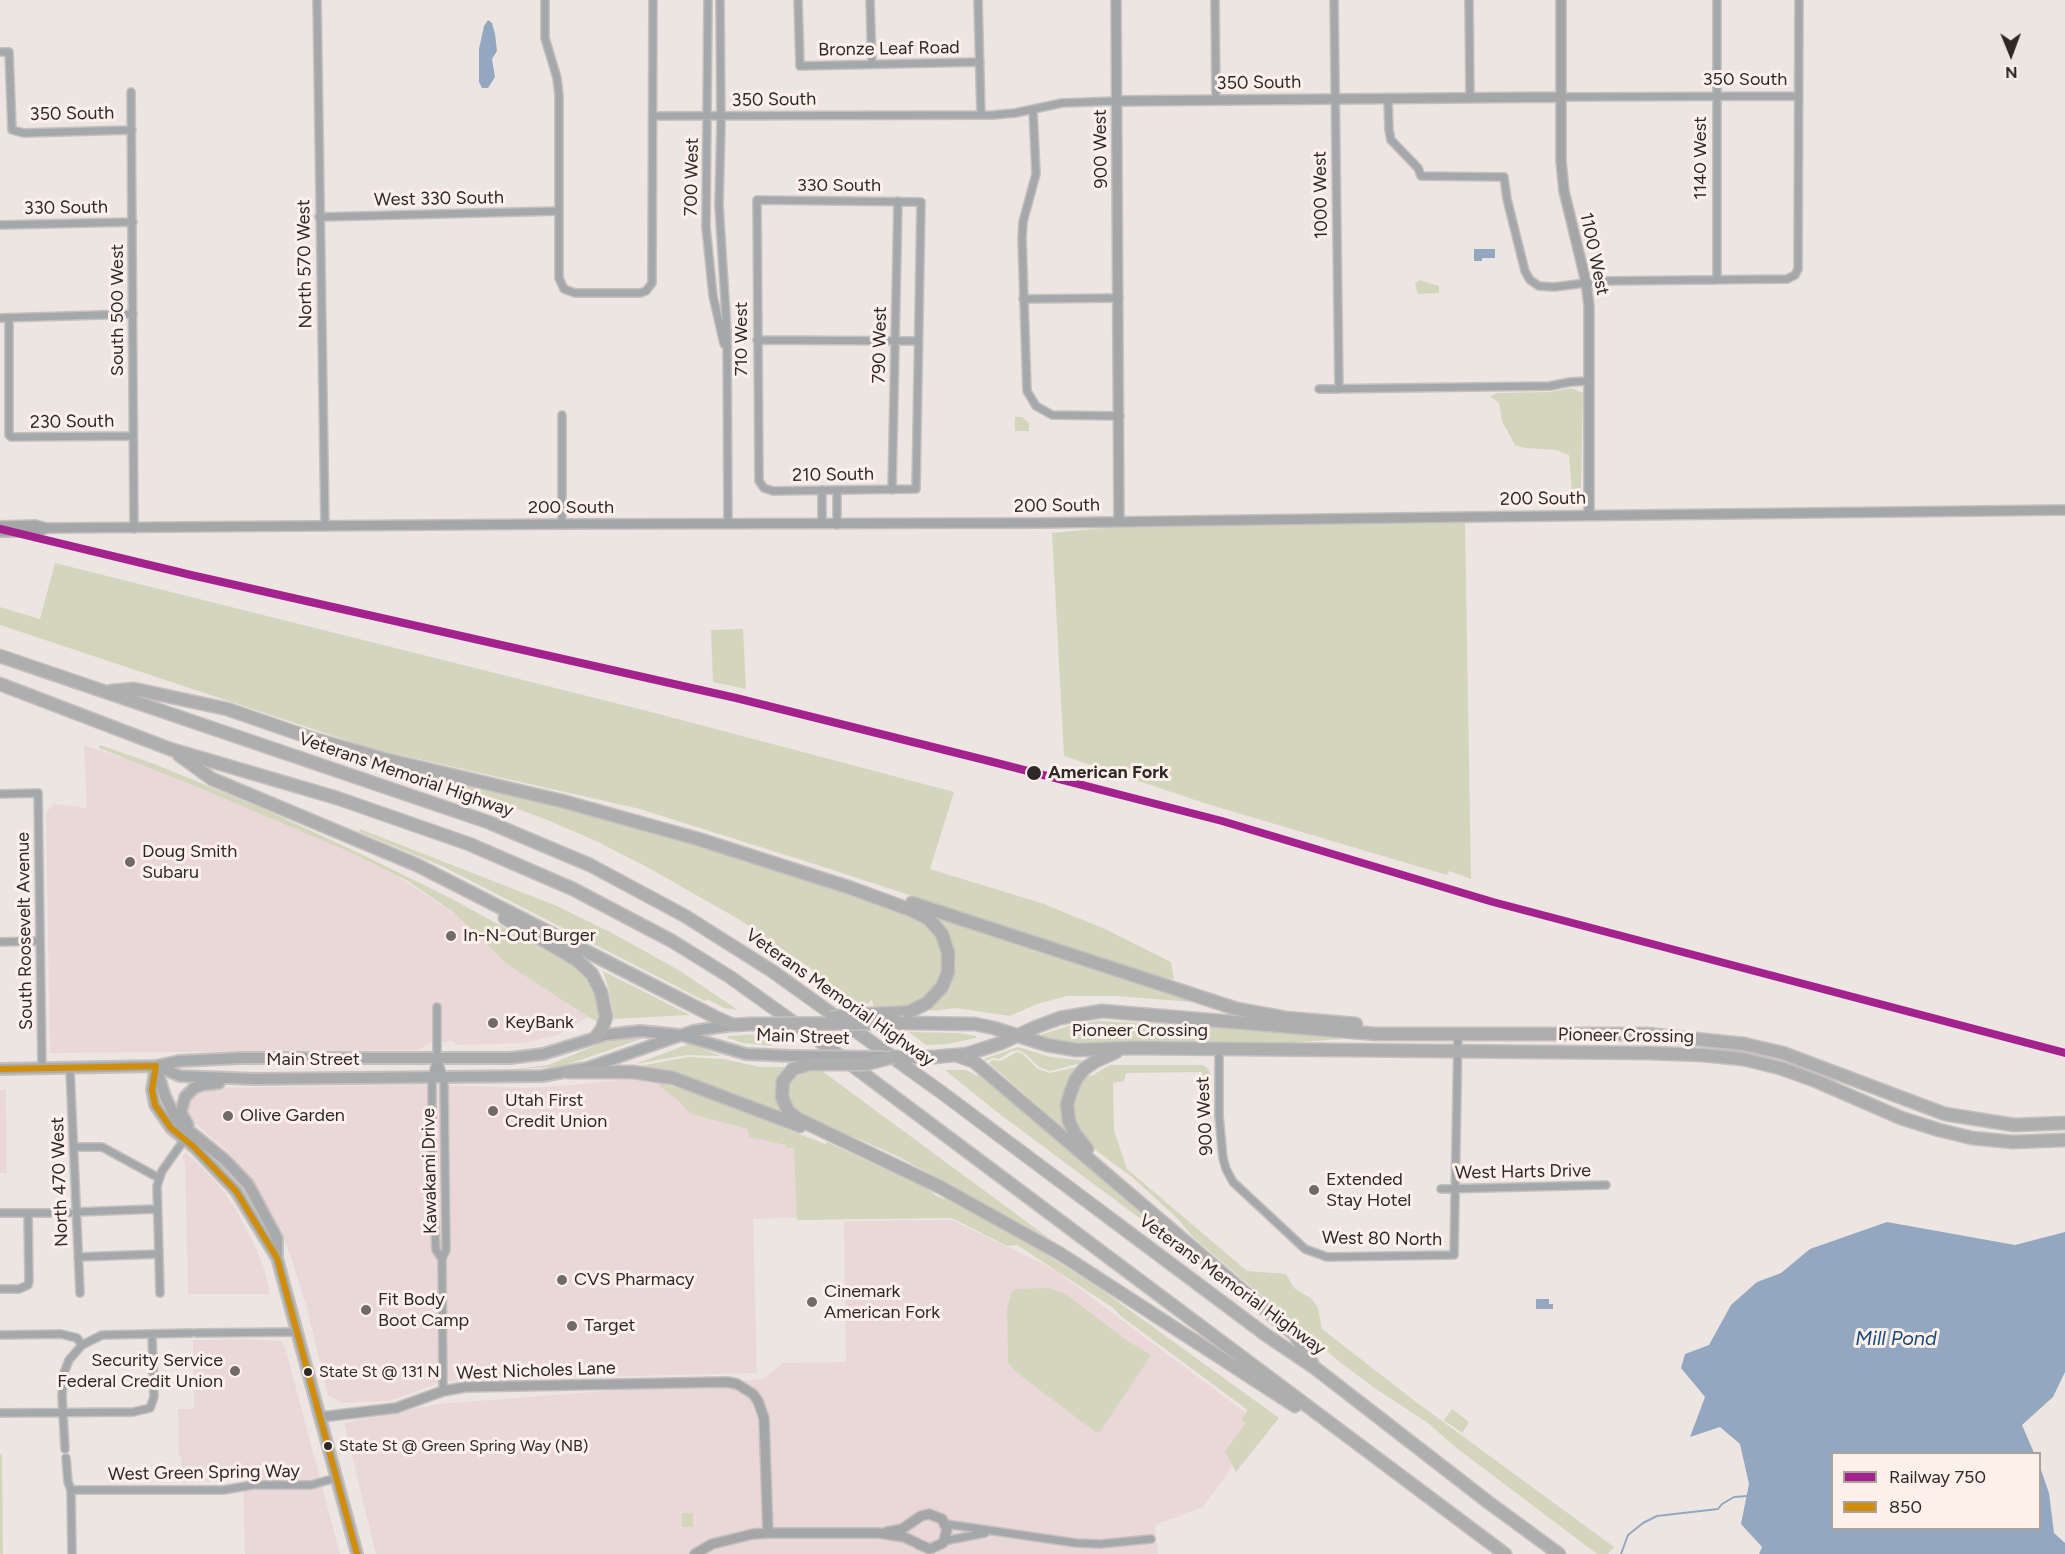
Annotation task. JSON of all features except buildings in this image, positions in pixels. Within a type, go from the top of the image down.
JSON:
[{"type":"highway","name":"Veterans Memorial Highway","points":[[0,656],[488,822],[581,861],[662,903],[755,960],[941,1092],[1266,1335],[1315,1368],[1559,1554]]},
{"type":"highway","points":[[0,684],[171,749],[337,798],[495,854],[597,900],[672,941],[730,977],[803,1029],[1505,1554]]},
{"type":"highway","points":[[107,692],[134,689],[204,703],[384,759],[521,791],[658,827],[851,888],[924,916],[934,924],[945,940],[949,964],[945,980],[938,993],[921,1007],[909,1012],[848,1015],[804,1024]]},
{"type":"highway","points":[[171,749],[212,779],[379,848],[733,1025]]},
{"type":"highway","points":[[457,886],[524,931],[577,960],[588,969],[599,986],[606,1017],[602,1029],[596,1036]]},
{"type":"highway","points":[[851,888],[912,903],[1237,1009],[1327,1022],[1427,1026],[1444,1029],[1458,1035]]},
{"type":"highway","name":"Pioneer Crossing","points":[[1017,1036],[1060,1018],[1102,1011],[1326,1031],[1458,1035],[1646,1034],[1744,1044],[1784,1053],[1945,1114],[2014,1125],[2065,1123]]},
{"type":"highway","name":"Main Street","points":[[733,1025],[967,1023],[994,1028],[1017,1036]]},
{"type":"highway","points":[[1017,1036],[984,1049],[957,1056],[893,1057],[866,1064],[792,1062],[782,1086],[782,1097],[785,1107],[798,1119],[940,1187],[1059,1253],[1397,1472]]},
{"type":"highway","name":"Pioneer Crossing","points":[[1017,1036],[1065,1049],[1096,1050],[1132,1048],[1458,1053],[1647,1053],[1743,1059],[1801,1076],[1901,1118],[1939,1130],[1972,1138],[2013,1142],[2065,1140]]},
{"type":"highway","points":[[1132,1048],[1105,1056],[1084,1069],[1076,1079],[1071,1091],[1068,1113],[1075,1134],[1085,1147],[1148,1202],[1161,1220]]},
{"type":"highway","points":[[957,1056],[979,1065],[1295,1335],[1315,1368]]},
{"type":"highway","points":[[568,1072],[633,1072],[673,1078],[841,1140]]},
{"type":"main road","name":"Main Street","points":[[156,1066],[180,1076],[254,1079],[533,1076],[568,1072],[708,1027],[733,1025]]},
{"type":"main road","name":"Main Street","points":[[0,1069],[156,1066],[179,1061],[242,1058],[437,1059],[527,1056],[552,1052],[596,1036],[640,1031],[681,1035],[746,1054],[792,1062]]},
{"type":"main road","points":[[156,1066],[165,1096],[174,1115],[182,1125],[240,1174],[248,1184],[277,1238],[277,1258]]},
{"type":"main road","points":[[156,1066],[152,1090],[155,1105],[171,1128],[194,1147],[236,1191],[277,1258],[357,1554]]},
{"type":"main road","points":[[194,1134],[181,1112],[185,1097],[189,1092],[202,1084],[241,1083],[254,1079]]},
{"type":"street","name":"North 570 West","points":[[317,0],[325,527]]},
{"type":"street","points":[[545,0],[545,38],[558,87],[559,278],[564,289],[575,293],[640,293],[649,288],[652,280],[653,0]]},
{"type":"street","name":"700 West","points":[[708,0],[707,250],[712,296],[727,353]]},
{"type":"street","name":"700 West","points":[[720,0],[719,205],[726,313],[728,524]]},
{"type":"street","name":"Bronze Leaf Road","points":[[798,0],[800,66],[980,62]]},
{"type":"street","points":[[870,0],[872,64]]},
{"type":"street","points":[[978,0],[981,115]]},
{"type":"street","name":"900 West","points":[[1116,0],[1119,522]]},
{"type":"street","points":[[1215,0],[1216,100]]},
{"type":"street","name":"1000 West","points":[[1334,0],[1339,389]]},
{"type":"street","points":[[1469,0],[1470,98]]},
{"type":"street","name":"1100 West","points":[[1561,0],[1561,161],[1564,191],[1586,282],[1589,321],[1589,515]]},
{"type":"street","name":"1140 West","points":[[1717,0],[1717,280]]},
{"type":"street","points":[[1388,99],[1391,140],[1418,168],[1421,176],[1504,177],[1525,271],[1530,280],[1546,288],[1586,282],[1787,279],[1793,277],[1797,272],[1799,0]]},
{"type":"street","name":"350 South","points":[[0,52],[9,52],[12,130],[24,133],[132,130]]},
{"type":"street","name":"South 500 West","points":[[131,92],[134,528]]},
{"type":"street","name":"350 South","points":[[653,116],[981,115],[1007,114],[1072,102],[1117,101],[1799,96]]},
{"type":"street","points":[[1033,109],[1036,174],[1022,230],[1026,385],[1032,402],[1041,410],[1052,415],[1120,416]]},
{"type":"street","name":"330 South","points":[[757,200],[921,202],[918,340]]},
{"type":"street","name":"710 West","points":[[757,200],[758,477]]},
{"type":"street","name":"790 West","points":[[892,490],[898,201]]},
{"type":"street","name":"West 330 South","points":[[319,217],[559,211]]},
{"type":"street","name":"330 South","points":[[0,225],[133,222]]},
{"type":"street","points":[[1023,299],[1119,298]]},
{"type":"street","points":[[0,318],[133,314]]},
{"type":"street","name":"230 South","points":[[9,318],[9,435],[11,437],[133,436]]},
{"type":"street","points":[[757,340],[918,340]]},
{"type":"street","name":"210 South","points":[[758,477],[761,485],[770,490],[916,489],[918,340]]},
{"type":"street","points":[[1319,389],[1550,386],[1590,381]]},
{"type":"street","points":[[562,415],[562,524]]},
{"type":"street","points":[[822,490],[822,524]]},
{"type":"street","points":[[837,490],[837,525]]},
{"type":"street","name":"200 South","points":[[0,526],[134,528],[562,524],[837,525],[2065,510]]},
{"type":"street","name":"200 South","points":[[0,532],[34,532],[49,528]]},
{"type":"street","name":"South Roosevelt Avenue","points":[[0,794],[38,793],[42,1068]]},
{"type":"street","points":[[0,942],[40,941]]},
{"type":"street","points":[[437,1007],[437,1059]]},
{"type":"street","points":[[1455,1189],[1458,1035]]},
{"type":"street","name":"900 West","points":[[1219,1050],[1219,1116],[1223,1158],[1230,1178],[1310,1252]]},
{"type":"street","name":"Kawakami Drive","points":[[437,1059],[444,1078],[446,1250],[442,1259]]},
{"type":"street","name":"Kawakami Drive","points":[[437,1059],[432,1078],[432,1174],[436,1250],[442,1259]]},
{"type":"street","name":"North 470 West","points":[[70,1069],[74,1147],[73,1213],[80,1293]]},
{"type":"street","points":[[160,1293],[157,1209],[159,1178],[184,1140]]},
{"type":"street","points":[[74,1147],[102,1147],[159,1178]]},
{"type":"street","name":"West Harts Drive","points":[[1441,1189],[1606,1185]]},
{"type":"street","name":"West 80 North","points":[[1310,1252],[1327,1257],[1455,1255],[1455,1189]]},
{"type":"street","points":[[0,1213],[73,1213],[157,1209]]},
{"type":"street","points":[[0,1289],[28,1285],[30,1277],[28,1213]]},
{"type":"street","points":[[78,1257],[159,1254]]},
{"type":"street","points":[[442,1259],[442,1391]]},
{"type":"street","points":[[65,1449],[64,1374],[69,1360],[82,1345],[102,1335],[298,1332]]},
{"type":"street","points":[[0,1335],[61,1334],[77,1338],[82,1345]]},
{"type":"street","points":[[0,1413],[133,1412],[150,1408],[154,1397],[152,1334]]},
{"type":"street","name":"West Nicholes Lane","points":[[321,1417],[396,1408],[442,1391],[465,1388],[727,1382],[737,1384],[758,1401],[764,1418],[768,1533]]},
{"type":"street","points":[[66,1458],[71,1490],[72,1554]]},
{"type":"street","name":"West Green Spring Way","points":[[71,1490],[223,1490],[253,1485],[312,1485],[336,1478]]},
{"type":"street","points":[[879,1533],[902,1529],[929,1514],[940,1517],[946,1524],[947,1536],[938,1554]]},
{"type":"street","points":[[916,1520],[913,1532],[924,1554]]},
{"type":"street","points":[[946,1524],[996,1532],[1019,1533],[1073,1543],[1100,1544],[1151,1539]]},
{"type":"street","points":[[695,1554],[712,1544],[753,1534],[879,1533],[904,1537],[930,1549],[943,1542],[996,1532]]},
{"type":"shaded area","points":[[84,745],[147,766],[351,852],[394,874],[458,916],[508,965],[587,1017],[558,1035],[524,1043],[458,1045],[452,1041],[428,1044],[419,1050],[50,1053],[46,813],[53,804],[87,808]]},
{"type":"shaded area","points":[[626,1079],[665,1084],[694,1093],[798,1135],[801,1217],[753,1219],[757,1373],[459,1380],[443,1382],[389,1401],[342,1403],[328,1395],[307,1308],[277,1222],[251,1180],[227,1151],[195,1123],[189,1112],[189,1102],[204,1088],[438,1085],[526,1088]]},
{"type":"shaded area","points":[[0,1090],[6,1090],[7,1173],[0,1173]]},
{"type":"shaded area","points":[[186,1152],[217,1183],[236,1209],[264,1268],[270,1294],[188,1294],[185,1165],[182,1157]]},
{"type":"shaded area","points":[[952,1220],[1055,1270],[1262,1425],[1203,1507],[1155,1525],[1158,1554],[376,1554],[344,1423],[438,1404],[763,1379],[783,1363],[846,1362],[844,1221]]},
{"type":"shaded area","points":[[193,1340],[281,1341],[285,1347],[340,1554],[245,1554],[243,1479],[182,1482],[178,1409],[194,1409]]},
{"type":"green space","points":[[1420,280],[1439,286],[1439,293],[1418,294],[1415,284]]},
{"type":"green space","points":[[1572,388],[1583,393],[1581,495],[1577,503],[1571,507],[1562,507],[1570,501],[1572,493],[1569,455],[1556,450],[1515,445],[1502,421],[1499,403],[1490,396],[1498,393],[1550,392]]},
{"type":"green space","points":[[1015,417],[1022,417],[1029,423],[1029,431],[1015,431]]},
{"type":"green space","points":[[1465,523],[1471,879],[1449,871],[1447,875],[1204,803],[1064,756],[1052,533],[1135,525]]},
{"type":"green space","points":[[55,563],[655,713],[954,792],[930,869],[1044,904],[1105,929],[1171,962],[1174,979],[1113,962],[640,809],[370,748],[0,625],[0,607],[40,619]]},
{"type":"green space","points":[[743,629],[746,689],[713,682],[711,630]]},
{"type":"green space","points":[[100,745],[157,765],[266,810],[361,854],[454,900],[576,967],[587,979],[595,993],[600,1015],[599,1022],[508,965],[453,912],[408,881],[350,852],[99,748]]},
{"type":"green space","points":[[423,775],[549,804],[692,844],[921,918],[943,942],[942,985],[914,1006],[874,1009],[872,1000],[863,1007],[850,998],[848,999],[810,968],[740,920],[647,867],[596,841],[545,819]]},
{"type":"green space","points":[[360,829],[557,906],[614,934],[680,971],[738,1010],[724,1008],[707,999],[705,1001],[442,866],[359,832]]},
{"type":"green space","points":[[940,920],[1191,1002],[1117,996],[1067,996],[1037,1004],[1010,1016],[956,1008],[930,1011],[949,990],[955,971],[956,960],[952,940]]},
{"type":"green space","points":[[603,971],[690,1015],[614,1019]]},
{"type":"green space","points":[[1097,1021],[1231,1027],[1344,1039],[1243,1046],[1073,1043],[1037,1036],[1075,1024]]},
{"type":"green space","points":[[909,1032],[960,1033],[976,1036],[976,1038],[947,1044],[926,1045]]},
{"type":"green space","points":[[758,1034],[773,1046],[743,1043],[728,1038],[728,1036]]},
{"type":"green space","points":[[644,1038],[563,1066],[507,1070],[548,1065],[602,1043]]},
{"type":"green space","points":[[689,1044],[721,1056],[687,1055],[635,1064]]},
{"type":"green space","points":[[1018,1047],[1050,1057],[1089,1061],[1050,1071],[1039,1067],[1026,1054],[1018,1050],[999,1059],[993,1058],[986,1061],[984,1059]]},
{"type":"green space","points":[[1017,1052],[1023,1054],[1038,1069],[1050,1073],[1081,1066],[1074,1077],[1068,1132],[989,1063],[992,1060],[1001,1061]]},
{"type":"green space","points":[[688,1057],[723,1059],[760,1067],[788,1067],[776,1085],[777,1102],[782,1114],[635,1067]]},
{"type":"green space","points":[[1110,1065],[1202,1065],[1207,1068],[1211,1075],[1210,1079],[1203,1078],[1202,1072],[1126,1073],[1124,1081],[1113,1083],[1114,1131],[1127,1169],[1247,1271],[1286,1274],[1294,1288],[1312,1299],[1318,1308],[1322,1329],[1416,1402],[1614,1547],[1608,1554],[1597,1554],[1454,1446],[1428,1423],[1341,1363],[1194,1238],[1177,1218],[1132,1177],[1090,1146],[1083,1138],[1074,1119],[1075,1095],[1088,1074],[1091,1076]]},
{"type":"green space","points":[[945,1070],[966,1070],[977,1076],[979,1074],[1145,1217],[1142,1220],[997,1112]]},
{"type":"green space","points":[[808,1071],[822,1071],[1050,1239],[897,1156],[796,1112],[787,1099],[788,1082],[796,1073],[799,1076]]},
{"type":"green space","points":[[661,1083],[694,1093],[825,1144],[827,1142],[928,1189],[935,1195],[944,1199],[947,1197],[1041,1251],[1102,1290],[1279,1418],[1236,1472],[1225,1451],[1245,1424],[1242,1419],[1247,1411],[1245,1408],[1122,1317],[1112,1307],[1017,1245],[1007,1246],[952,1218],[797,1220],[794,1148],[786,1148],[786,1145],[749,1137],[748,1129],[691,1114],[679,1101],[659,1086]]},
{"type":"green space","points":[[1049,1288],[1067,1295],[1126,1340],[1151,1355],[1100,1432],[1097,1433],[1016,1372],[1008,1363],[1007,1309],[1011,1293],[1015,1289]]},
{"type":"green space","points":[[1452,1409],[1469,1422],[1462,1433],[1444,1420]]},
{"type":"green space","points":[[0,1454],[2,1454],[3,1554],[0,1554]]},
{"type":"green space","points":[[682,1513],[693,1513],[693,1527],[682,1527]]},
{"type":"water","points":[[488,20],[492,23],[495,34],[497,51],[492,59],[495,77],[488,88],[482,88],[479,82],[479,49],[484,26]]},
{"type":"water","points":[[1474,249],[1495,249],[1495,258],[1482,258],[1482,261],[1474,261]]},
{"type":"water","name":"Mill Pond","points":[[1887,1222],[2015,1245],[2065,1232],[2065,1372],[2053,1397],[2022,1425],[2034,1452],[1831,1452],[1831,1530],[2041,1530],[2041,1470],[2049,1493],[2054,1533],[2065,1543],[2065,1554],[1759,1554],[1762,1547],[1741,1524],[1749,1484],[1740,1444],[1720,1427],[1690,1437],[1705,1397],[1681,1368],[1685,1354],[1709,1345],[1731,1305],[1757,1282],[1781,1273],[1810,1249]]},
{"type":"water","points":[[1536,1299],[1549,1299],[1549,1304],[1553,1304],[1553,1309],[1536,1309]]},
{"type":"waterway","points":[[1621,1554],[1628,1535],[1643,1523],[1657,1516],[1718,1509],[1734,1497],[1747,1496]]},
{"type":"rail line","name":"750","points":[[0,529],[191,575],[736,698],[989,761],[1222,821],[1493,902],[2065,1053]]},
{"type":"transit line","name":"850","points":[[156,1066],[152,1090],[155,1105],[171,1128],[194,1147],[236,1191],[277,1258],[357,1554]]},
{"type":"transit line","name":"850","points":[[0,1069],[156,1066]]},
{"type":"place","name":"American Fork","points":[[1034,773]]},
{"type":"place","name":"Doug Smith Subaru","points":[[130,862]]},
{"type":"place","name":"In-N-Out Burger","points":[[451,936]]},
{"type":"place","name":"KeyBank","points":[[493,1023]]},
{"type":"place","name":"Utah First Credit Union","points":[[493,1111]]},
{"type":"place","name":"Olive Garden","points":[[228,1116]]},
{"type":"place","name":"Extended Stay Hotel","points":[[1314,1190]]},
{"type":"place","name":"CVS Pharmacy","points":[[562,1280]]},
{"type":"place","name":"Cinemark American Fork","points":[[812,1302]]},
{"type":"place","name":"Fit Body Boot Camp","points":[[366,1310]]},
{"type":"place","name":"Target","points":[[572,1326]]},
{"type":"place","name":"Security Service Federal Credit Union","points":[[235,1371]]},
{"type":"place","name":"State St @ 131 N","points":[[308,1372]]},
{"type":"place","name":"State St @ Green Spring Way (NB)","points":[[328,1446]]}]
